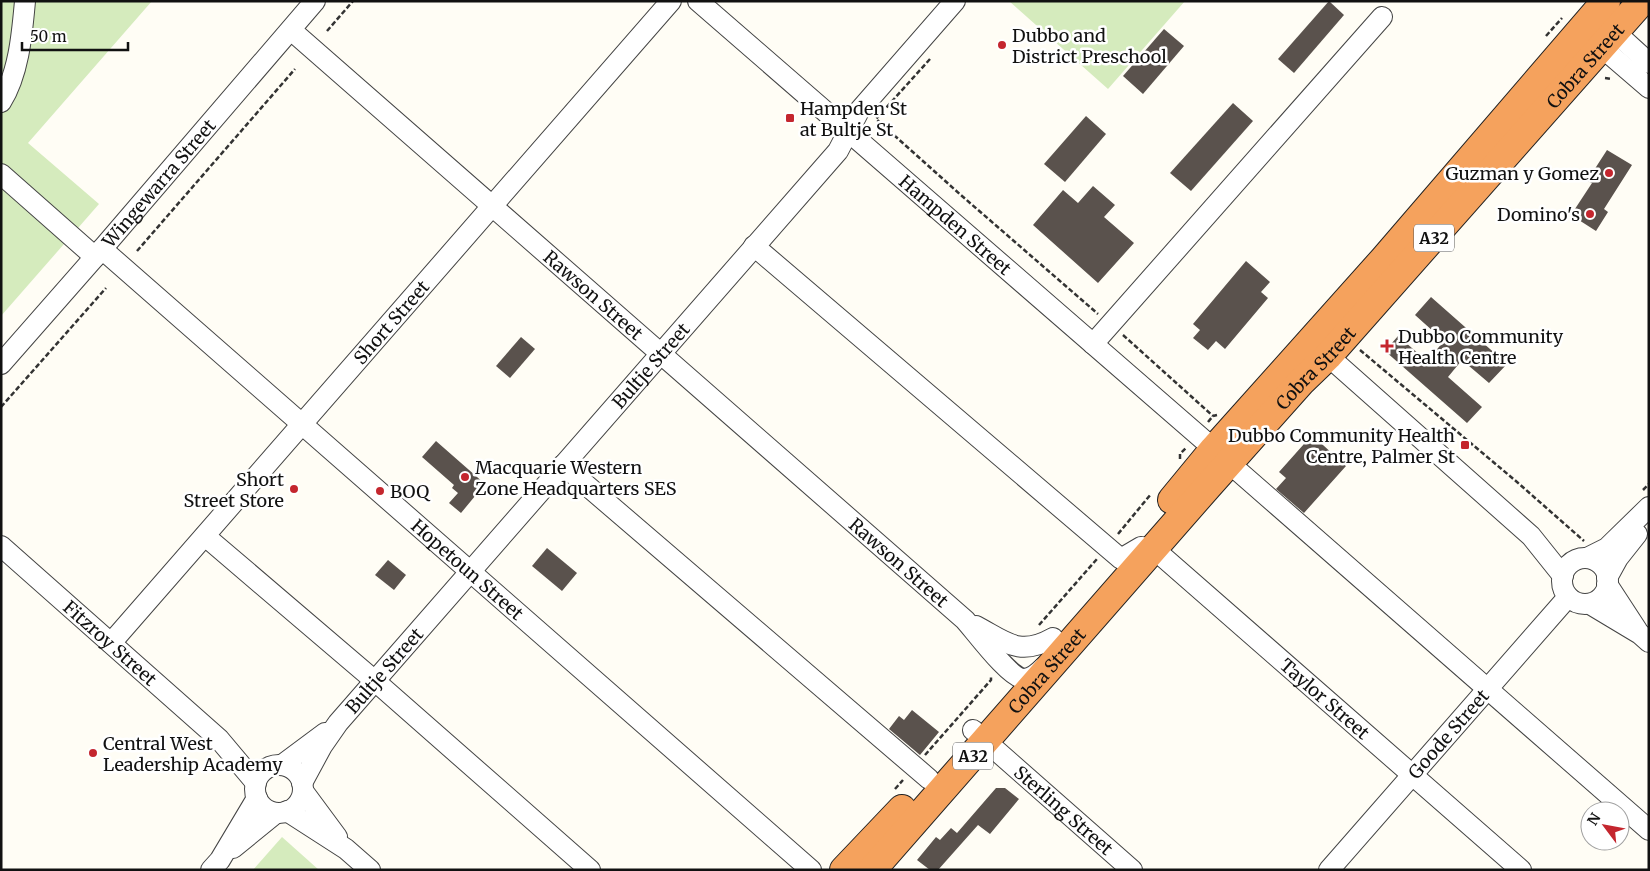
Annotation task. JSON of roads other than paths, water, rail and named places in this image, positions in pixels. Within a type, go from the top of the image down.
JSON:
[{"type":"highway","name":"Cobra Street","points":[[872,870],[979,736],[1063,639],[1123,558],[1222,456],[1289,382],[1384,259],[1600,25],[1642,1]]},
{"type":"highway","name":"Cobra Street","points":[[1328,356],[1600,25]]},
{"type":"highway","points":[[1289,382],[1305,357],[1313,354],[1328,356]]},
{"type":"highway","name":"Cobra Street","points":[[844,870],[929,780],[979,736],[1018,677],[1063,639],[1154,549],[1209,485],[1222,456]]},
{"type":"street","points":[[1,102],[16,66],[22,33],[24,1]]},
{"type":"street","name":"Wingewarra Street","points":[[1,364],[99,253],[315,1]]},
{"type":"street","name":"Short Street","points":[[111,643],[671,1]]},
{"type":"street","name":"Hampden Street","points":[[698,1],[1649,830]]},
{"type":"street","name":"Bultje Street","points":[[302,787],[322,746],[338,723],[838,151],[860,110],[955,1]]},
{"type":"street","points":[[1093,344],[1382,17]]},
{"type":"street","points":[[1600,25],[1649,63]]},
{"type":"street","points":[[1600,25],[1649,88]]},
{"type":"street","name":"Rawson Street","points":[[291,30],[966,620],[1000,662],[1018,677]]},
{"type":"street","name":"Hopetoun Street","points":[[1,174],[99,253],[302,425],[812,870]]},
{"type":"street","points":[[754,246],[1123,558],[1141,547],[1154,549]]},
{"type":"street","points":[[1328,356],[1531,536],[1563,576]]},
{"type":"street","points":[[563,465],[929,780]]},
{"type":"street","points":[[1646,499],[1607,548],[1583,554],[1565,570],[1563,576],[1564,590],[1568,597],[1575,602],[1590,604],[1603,596],[1607,581],[1625,548],[1649,521]]},
{"type":"street","points":[[205,536],[375,681],[590,870]]},
{"type":"street","points":[[1531,536],[1583,554],[1598,562],[1603,567],[1607,581],[1644,638]]},
{"type":"street","name":"Fitzroy Street","points":[[1,546],[219,739],[256,791]]},
{"type":"street","name":"Taylor Street","points":[[1154,549],[1521,870]]},
{"type":"street","name":"Goode Street","points":[[1329,870],[1568,597]]},
{"type":"street","points":[[1590,604],[1644,638]]},
{"type":"street","name":"Rawson Street","points":[[966,620],[1003,641],[1023,648],[1063,639]]},
{"type":"street","name":"Bultje Street","points":[[277,766],[338,723]]},
{"type":"street","name":"Sterling Street","points":[[979,736],[1132,870]]},
{"type":"street","name":"Fitzroy Street","points":[[219,739],[277,766]]},
{"type":"street","points":[[215,865],[256,791],[259,776],[264,770],[277,766],[293,769],[297,773],[302,787],[346,848],[370,870]]},
{"type":"street","points":[[215,865],[282,812],[298,803],[302,787]]},
{"type":"street","points":[[256,791],[265,808],[282,812],[346,848]]},
{"type":"place","name":"Dubbo and District Preschool","points":[[1002,45]]},
{"type":"place","name":"Hampden St at Bultje St","points":[[790,118]]},
{"type":"place","name":"Guzman y Gomez","points":[[1609,173]]},
{"type":"place","name":"Domino's","points":[[1590,214]]},
{"type":"place","name":"Dubbo Community Health Centre","points":[[1387,346]]},
{"type":"place","name":"Dubbo Community Health Centre, Palmer St","points":[[1465,445]]},
{"type":"place","name":"Macquarie Western Zone Headquarters SES","points":[[465,477]]},
{"type":"place","name":"Short Street Store","points":[[294,489]]},
{"type":"place","name":"BOQ","points":[[380,491]]},
{"type":"place","name":"Central West Leadership Academy","points":[[93,753]]}]
